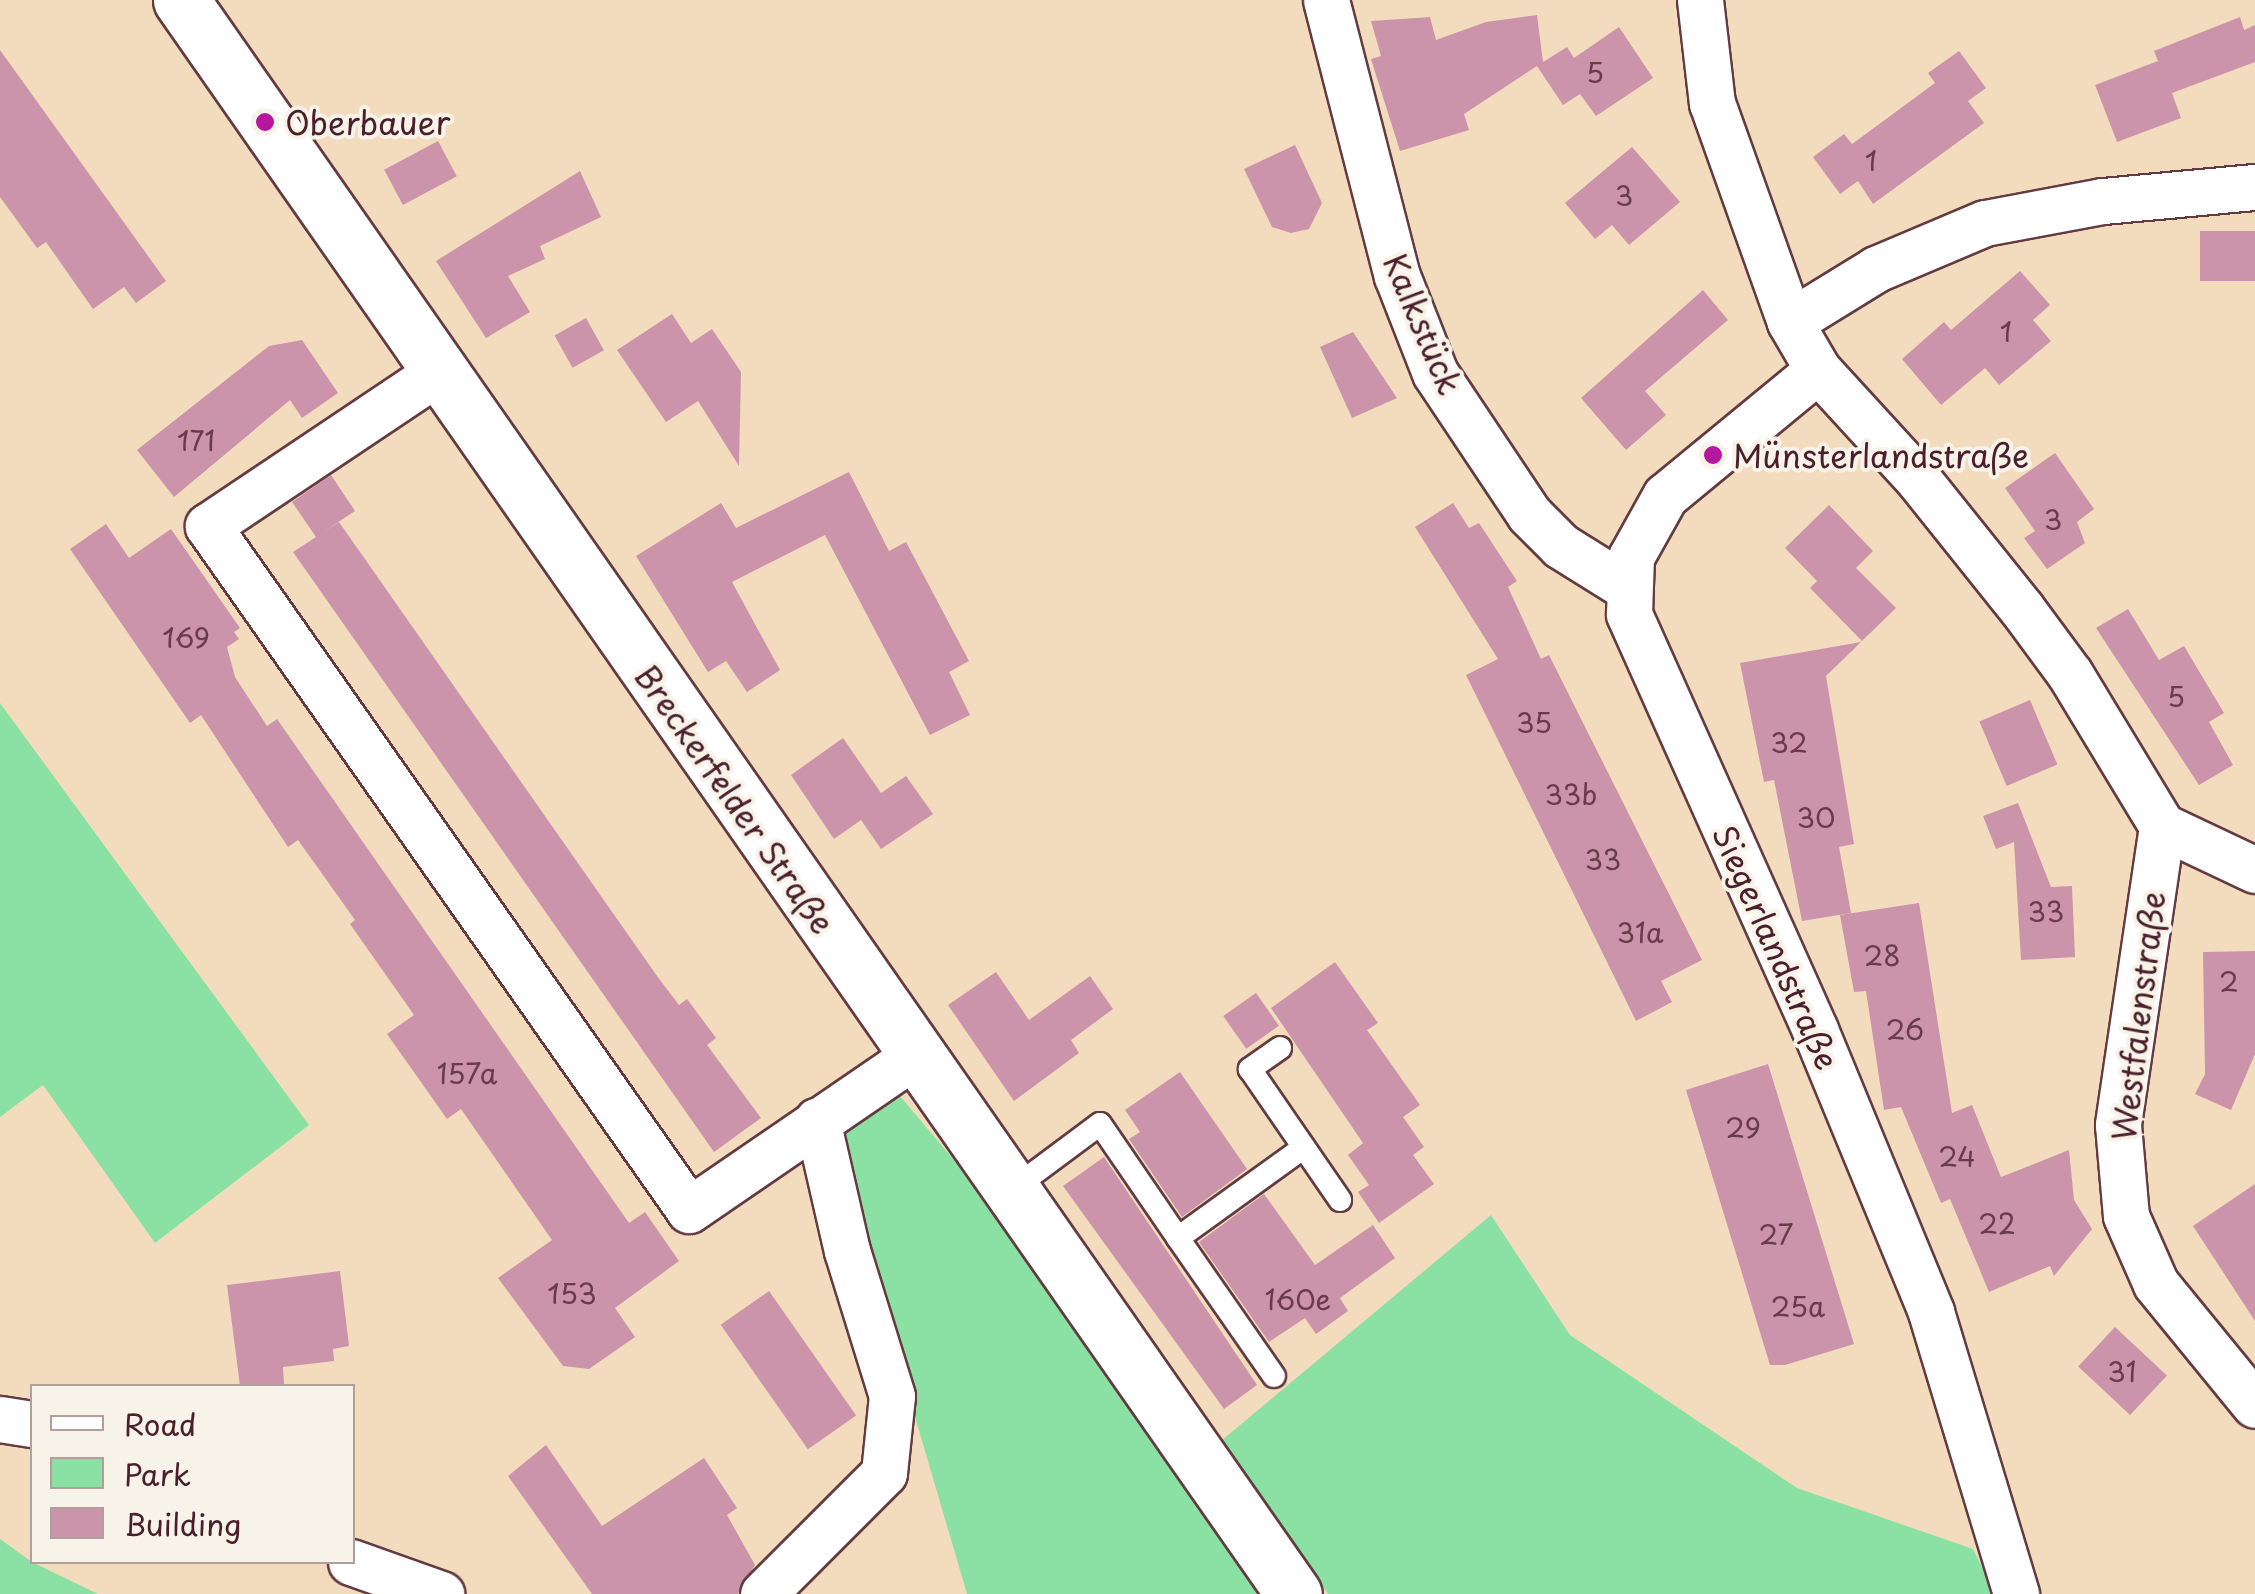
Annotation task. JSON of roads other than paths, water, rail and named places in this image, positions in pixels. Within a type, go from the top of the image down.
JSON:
[{"type":"main road","name":"Breckerfelder Straße","points":[[181,0],[1294,1594]]},
{"type":"street","name":"Kalkstück","points":[[1326,0],[1398,276],[1436,373],[1529,514],[1561,546],[1625,586]]},
{"type":"street","points":[[1700,0],[1712,103],[1790,322],[1818,370],[2022,609],[2070,674],[2162,826],[2255,870]]},
{"type":"street","points":[[1790,322],[1876,269],[1986,223],[2103,200],[2255,187]]},
{"type":"street","points":[[1625,586],[1642,527],[1665,496],[1818,370]]},
{"type":"street","points":[[438,372],[208,526],[689,1210],[915,1056]]},
{"type":"street","name":"Siegerlandstraße","points":[[1625,586],[1629,614],[1660,690],[1815,1030],[1931,1312],[2016,1594]]},
{"type":"street","name":"Westfalenstraße","points":[[2162,826],[2118,1125],[2126,1216],[2156,1284],[2255,1404]]},
{"type":"street","points":[[764,1594],[884,1473],[892,1396],[847,1251],[818,1120]]},
{"type":"street","points":[[0,1419],[30,1424]]},
{"type":"street","points":[[355,1563],[440,1594]]},
{"type":"lane","points":[[1280,1048],[1250,1070],[1340,1200]]},
{"type":"lane","points":[[1010,1191],[1100,1124],[1274,1376]]},
{"type":"lane","points":[[1178,1238],[1304,1148]]},
{"type":"place","name":"Oberbauer","points":[[265,122]]},
{"type":"place","name":"Münsterlandstraße","points":[[1713,455]]}]
